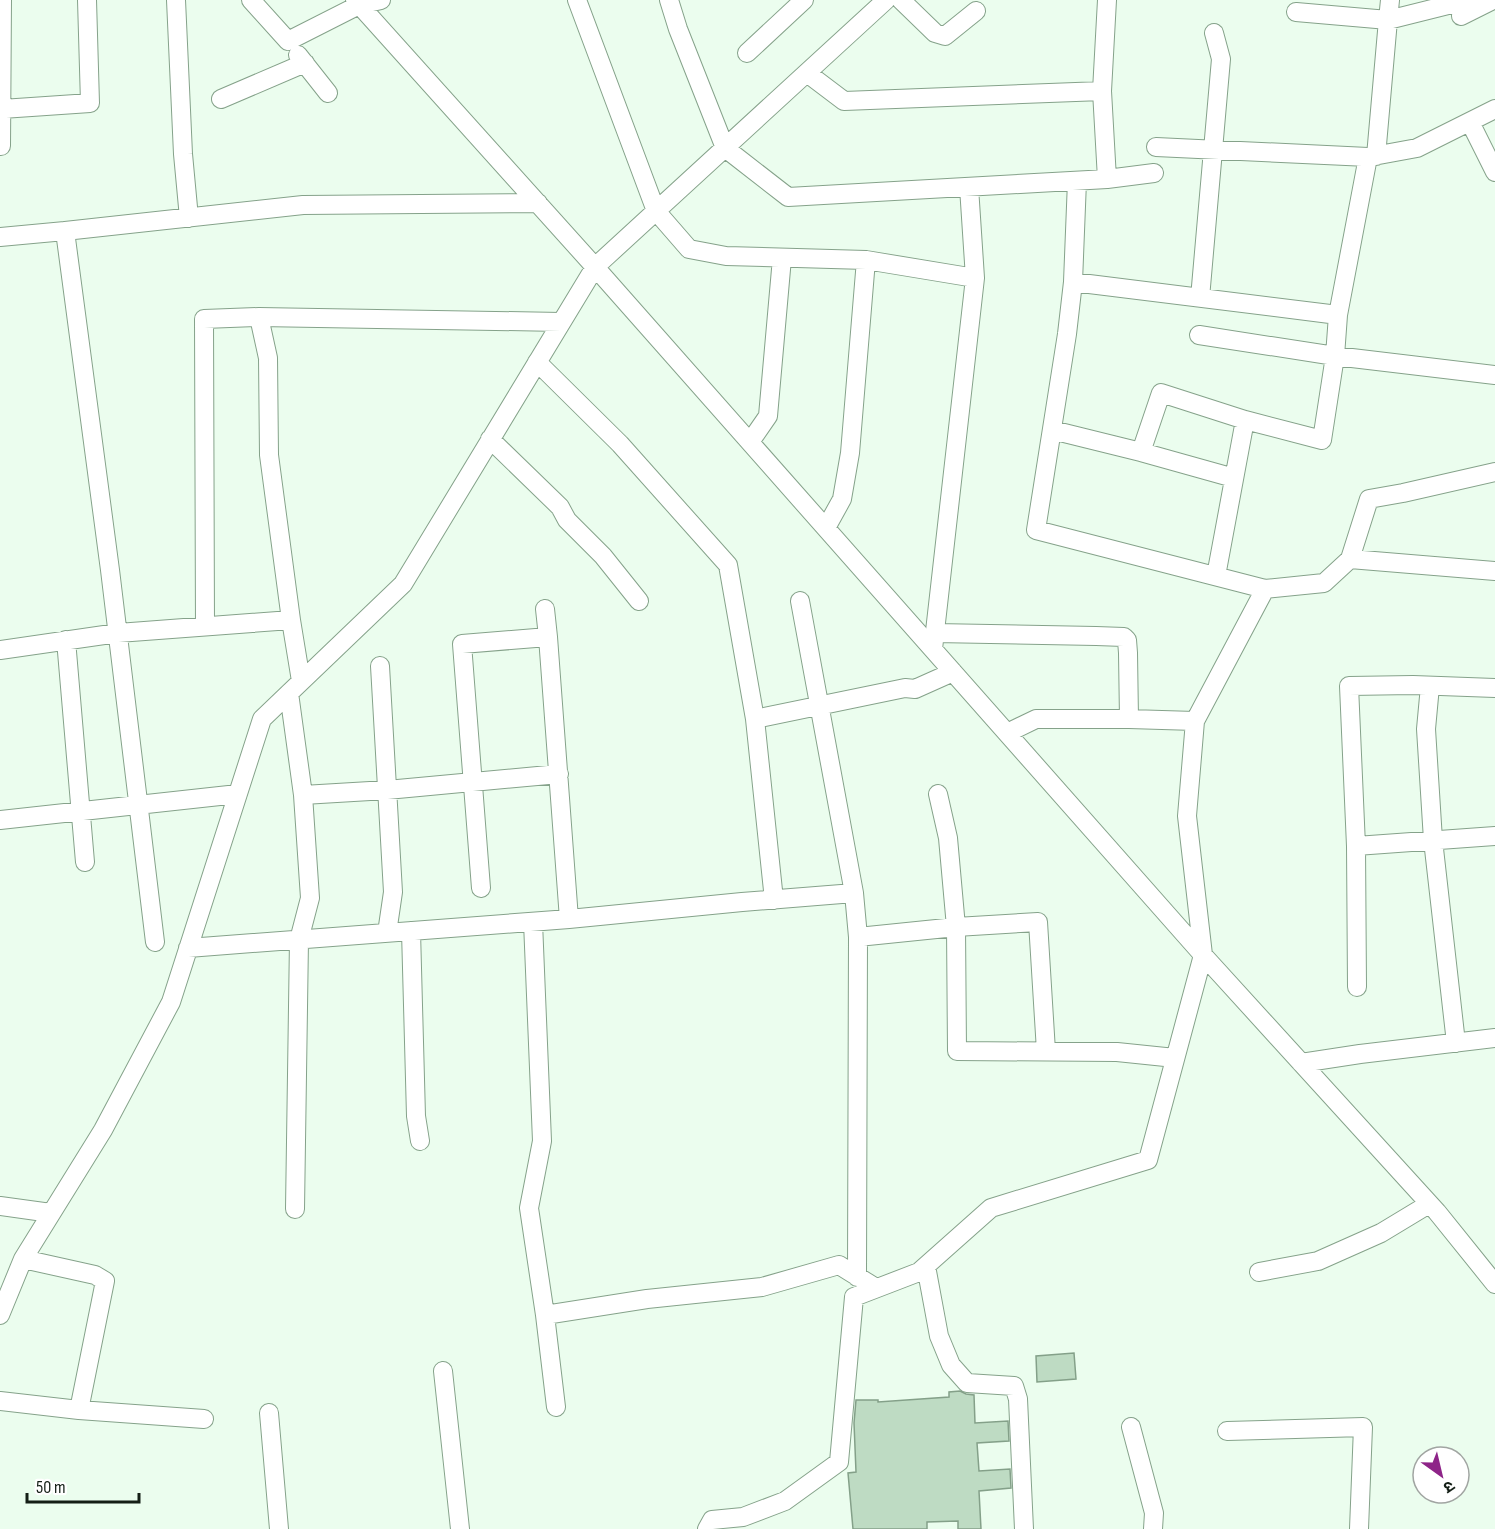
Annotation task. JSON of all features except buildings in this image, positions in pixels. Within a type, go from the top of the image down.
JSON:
[{"type":"street","points":[[0,146],[2,0]]},
{"type":"street","points":[[2,109],[90,103],[87,0]]},
{"type":"street","points":[[176,0],[183,154],[189,218]]},
{"type":"street","points":[[251,0],[288,41],[328,93]]},
{"type":"street","points":[[288,41],[357,3],[381,0]]},
{"type":"street","points":[[577,0],[656,211],[689,249],[726,256],[866,260],[975,278]]},
{"type":"street","points":[[669,0],[678,29],[725,148],[788,197],[1077,181],[1154,173]]},
{"type":"street","points":[[747,53],[804,0]]},
{"type":"street","points":[[0,1315],[23,1259],[103,1130],[171,1002],[262,719],[403,584],[595,267],[886,0]]},
{"type":"street","points":[[901,0],[935,33],[945,36],[976,11]]},
{"type":"street","points":[[1107,0],[1102,91],[1107,179]]},
{"type":"street","points":[[1141,452],[1161,393],[1245,420],[1322,440],[1335,356],[1338,315],[1372,157],[1390,0]]},
{"type":"street","points":[[1296,12],[1388,20],[1464,0],[1461,16],[1493,0]]},
{"type":"street","points":[[357,3],[826,528],[934,641],[953,672],[1203,955],[1429,1204],[1495,1284]]},
{"type":"street","points":[[1200,298],[1221,59],[1214,33]]},
{"type":"street","points":[[221,99],[304,63]]},
{"type":"street","points":[[807,73],[844,101],[1102,91]]},
{"type":"street","points":[[1156,147],[1372,157],[1417,148],[1495,109]]},
{"type":"street","points":[[1470,122],[1495,172]]},
{"type":"street","points":[[1077,181],[1067,334],[1036,530],[1265,589],[1324,583],[1350,559],[1369,499],[1495,472]]},
{"type":"street","points":[[934,641],[975,278],[969,187]]},
{"type":"street","points":[[0,237],[303,205],[538,203]]},
{"type":"street","points":[[65,231],[85,371],[155,942]]},
{"type":"street","points":[[750,442],[768,416],[782,258]]},
{"type":"street","points":[[826,528],[842,499],[850,453],[866,260]]},
{"type":"street","points":[[1072,282],[1338,315]]},
{"type":"street","points":[[205,626],[204,319],[259,317],[561,322]]},
{"type":"street","points":[[259,317],[268,358],[269,455],[291,620],[310,898],[299,940],[295,1209]]},
{"type":"street","points":[[1199,335],[1335,356],[1495,375]]},
{"type":"street","points":[[537,362],[620,444],[728,565],[755,719],[774,900]]},
{"type":"street","points":[[1216,576],[1245,420]]},
{"type":"street","points":[[1052,430],[1234,478]]},
{"type":"street","points":[[490,438],[560,507],[567,520],[603,556],[639,601]]},
{"type":"street","points":[[1350,559],[1495,571]]},
{"type":"street","points":[[707,1529],[712,1520],[743,1523],[785,1501],[839,1461],[855,1297],[919,1272],[991,1208],[1148,1160],[1203,955],[1187,816],[1195,721],[1265,589]]},
{"type":"street","points":[[800,601],[854,893],[858,937],[857,1277]]},
{"type":"street","points":[[545,609],[569,919]]},
{"type":"street","points":[[0,650],[118,633],[291,620]]},
{"type":"street","points":[[934,641],[1032,634],[1124,637],[1128,653],[1129,719]]},
{"type":"street","points":[[481,888],[462,644],[548,637]]},
{"type":"street","points":[[66,640],[85,862]]},
{"type":"street","points":[[380,666],[393,892],[387,933]]},
{"type":"street","points":[[755,719],[905,688],[915,689],[953,672]]},
{"type":"street","points":[[1357,987],[1356,846],[1349,686],[1495,688]]},
{"type":"street","points":[[1430,686],[1426,729],[1434,840],[1456,1043]]},
{"type":"street","points":[[1007,733],[1036,719],[1195,721]]},
{"type":"street","points":[[303,795],[387,790],[559,774]]},
{"type":"street","points":[[0,820],[238,794]]},
{"type":"street","points":[[938,794],[948,838],[956,927],[957,1051],[1117,1052],[1175,1058]]},
{"type":"street","points":[[1356,846],[1495,836]]},
{"type":"street","points":[[188,948],[533,922],[854,893]]},
{"type":"street","points":[[533,922],[542,1141],[529,1208],[556,1407]]},
{"type":"street","points":[[858,937],[956,927],[1038,922],[1046,1051]]},
{"type":"street","points":[[411,931],[416,1116],[420,1141]]},
{"type":"street","points":[[1301,1063],[1495,1038]]},
{"type":"street","points":[[1259,1272],[1318,1261],[1381,1233],[1429,1204]]},
{"type":"street","points":[[0,1206],[51,1214]]},
{"type":"street","points":[[23,1259],[95,1275],[105,1281],[79,1410]]},
{"type":"street","points":[[545,1315],[647,1299],[762,1287],[839,1265],[876,1288]]},
{"type":"street","points":[[926,1266],[939,1336],[951,1365],[967,1383],[1014,1386],[1018,1399],[1024,1529]]},
{"type":"street","points":[[443,1371],[460,1529]]},
{"type":"street","points":[[0,1401],[79,1410],[204,1419]]},
{"type":"street","points":[[269,1413],[279,1529]]},
{"type":"street","points":[[1227,1431],[1363,1427],[1359,1529]]},
{"type":"street","points":[[1131,1428],[1154,1513],[1153,1529]]}]
